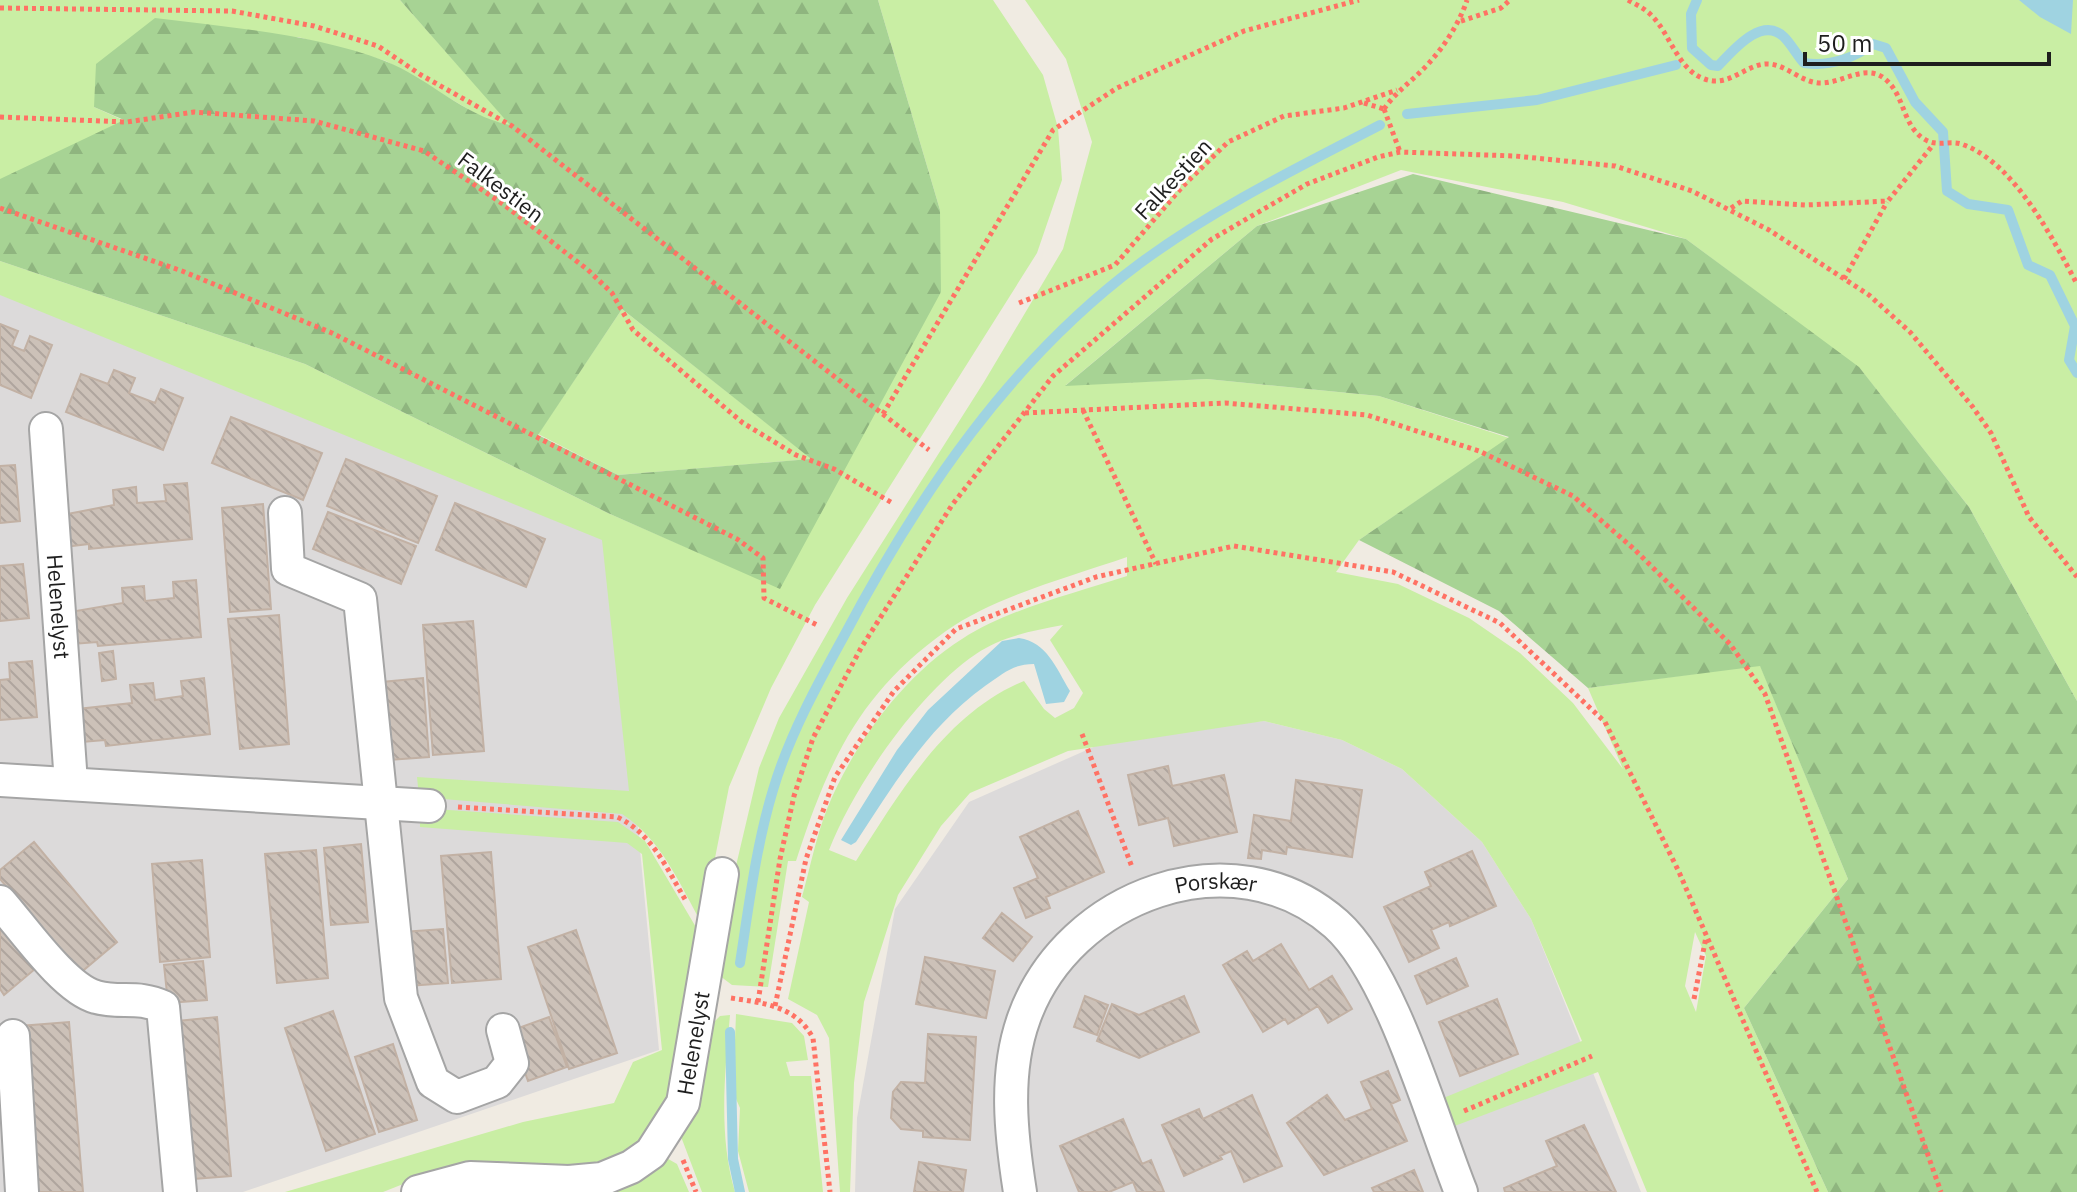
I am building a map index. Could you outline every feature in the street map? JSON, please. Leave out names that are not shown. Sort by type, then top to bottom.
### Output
[{"type":"street","name":"Helenelyst","points":[[46,429],[71,783]]},
{"type":"street","points":[[285,513],[288,569],[360,599],[401,998],[433,1082],[457,1097],[497,1082],[512,1063],[503,1030]]},
{"type":"street","points":[[0,780],[429,806]]},
{"type":"street","name":"Helenelyst","points":[[418,1192],[470,1178],[569,1182],[602,1179],[631,1167],[651,1153],[683,1103],[722,874]]},
{"type":"street","name":"Porskær","points":[[1020,1192],[1012,1142],[1013,1058],[1024,1017],[1043,978],[1071,942],[1105,914],[1143,894],[1222,878],[1256,883],[1312,905],[1357,946],[1395,1017],[1461,1192]]},
{"type":"street","points":[[0,902],[79,991],[99,998],[145,999],[163,1007],[180,1192]]},
{"type":"street","points":[[13,1036],[22,1192]]},
{"type":"path","points":[[883,414],[1053,130],[1117,88],[1244,31],[1359,0]]},
{"type":"path","points":[[1384,109],[1397,90],[1430,62],[1459,21],[1467,0]]},
{"type":"path","points":[[1459,21],[1501,8],[1510,0]]},
{"type":"path","points":[[1628,0],[1656,20],[1684,63],[1701,78],[1735,79],[1763,64],[1775,64],[1821,83],[1875,73],[1892,87],[1917,134],[1933,145],[1962,143],[1985,157],[2020,190],[2050,234],[2077,284]]},
{"type":"path","points":[[0,8],[232,11],[314,26],[378,46],[431,81],[512,126],[929,450]]},
{"type":"path","points":[[1363,103],[1397,90]]},
{"type":"path","points":[[1363,103],[1384,109]]},
{"type":"path","name":"Falkestien","points":[[1019,303],[1115,265],[1183,186],[1228,142],[1284,116],[1363,103]]},
{"type":"path","points":[[1384,109],[1400,152]]},
{"type":"path","name":"Falkestien","points":[[0,117],[127,122],[194,112],[299,120],[424,151],[503,204],[588,270],[612,293],[633,330],[743,423],[796,455],[834,469],[894,504]]},
{"type":"path","points":[[1844,279],[1888,201],[1933,145]]},
{"type":"path","points":[[758,1002],[783,847],[794,796],[813,738],[861,648],[952,505],[1053,376],[1212,239],[1307,184],[1400,152],[1515,156],[1615,166],[1648,175],[1731,208],[1869,295],[1910,332],[1991,433],[2029,517],[2077,577]]},
{"type":"path","points":[[1731,208],[1742,201],[1806,205],[1888,201]]},
{"type":"path","points":[[0,208],[182,271],[346,340],[737,539],[763,558],[764,598],[819,626]]},
{"type":"path","points":[[1024,413],[1225,403],[1367,415],[1479,451],[1573,496],[1634,549],[1730,644],[1765,694],[1941,1192]]},
{"type":"path","points":[[1083,410],[1156,564]]},
{"type":"path","points":[[775,1006],[806,859],[835,777],[894,691],[956,629],[1096,577],[1234,546],[1393,572],[1500,623],[1605,722],[1706,936],[1817,1192]]},
{"type":"path","points":[[1082,734],[1143,894]]},
{"type":"path","points":[[429,806],[617,817],[630,823],[656,850],[701,928],[710,931]]},
{"type":"path","points":[[1694,999],[1706,936]]},
{"type":"path","points":[[702,994],[775,1006],[800,1019],[813,1038],[830,1192]]},
{"type":"path","points":[[1434,1124],[1592,1056]]},
{"type":"shaded area","points":[[0,289],[610,533],[659,1050],[243,1192],[0,1192]]},
{"type":"shaded area","points":[[1264,721],[1342,740],[1402,769],[1482,842],[1531,919],[1641,1192],[855,1192],[857,1118],[895,909],[969,802],[1123,734]]},
{"type":"green space","points":[[0,0],[400,0],[512,126],[485,119],[386,61],[298,37],[94,107],[127,122],[0,180]]},
{"type":"green space","points":[[400,0],[878,0],[940,210],[941,292],[780,589],[610,514],[305,364],[0,261],[0,179],[124,120],[94,107],[96,64],[155,18],[272,33],[357,52],[401,68],[477,114],[510,125]],"holes":[[[622,309],[810,458],[618,475],[538,435]]]},
{"type":"green space","points":[[878,0],[993,0],[1043,75],[1058,128],[1062,180],[1037,253],[815,605],[771,688],[729,787],[702,924],[659,849],[622,814],[419,797],[417,777],[629,791],[602,540],[0,295],[0,261],[305,364],[610,514],[780,588],[940,210]]},
{"type":"green space","points":[[1025,0],[2077,0],[2077,701],[1969,507],[1861,370],[1686,239],[1563,202],[1401,170],[1257,226],[1066,385],[1207,379],[1379,396],[1509,438],[1359,540],[1336,572],[1398,584],[1469,618],[1520,653],[1573,703],[1623,769],[1588,688],[1760,665],[1848,879],[1744,1008],[1828,1192],[1647,1192],[1598,1072],[1452,1127],[1441,1099],[1582,1041],[1531,919],[1482,842],[1402,769],[1342,740],[1264,721],[1068,751],[970,793],[941,826],[898,895],[864,1002],[854,1083],[850,1192],[840,1192],[829,1038],[817,1015],[788,999],[809,902],[802,897],[827,809],[851,761],[882,714],[940,654],[1000,619],[1127,576],[1127,557],[987,607],[946,631],[890,679],[850,732],[821,792],[796,861],[788,861],[768,987],[732,985],[716,973],[735,870],[759,768],[779,718],[847,598],[984,382],[1063,249],[1092,142],[1066,59]],"holes":[[[1063,625],[1050,640],[1083,693],[1074,708],[1055,718],[1044,709],[1024,681],[996,695],[971,713],[927,758],[856,861],[829,850],[871,770],[932,692],[986,648],[1018,635]],[[1695,932],[1706,956],[1696,1012],[1685,986]]]},
{"type":"green space","points":[[1413,174],[1686,239],[1859,367],[1969,507],[2077,701],[2077,1192],[1828,1192],[1744,1008],[1848,879],[1760,666],[1588,688],[1499,611],[1359,540],[1509,437],[1379,396],[1207,379],[1065,386],[1257,226]]},
{"type":"green space","points":[[622,309],[812,459],[618,475],[538,434]]},
{"type":"green space","points":[[420,808],[618,822],[645,841],[700,934],[668,1106],[634,1149],[601,1164],[421,1177],[383,1192],[285,1192],[523,1122],[614,1103],[633,1062],[662,1050],[642,854],[627,843],[420,827]]},
{"type":"green space","points":[[736,1014],[792,1023],[804,1036],[808,1060],[786,1062],[790,1076],[811,1076],[823,1192],[749,1192],[738,1151],[740,1108],[733,1092]]},
{"type":"green space","points":[[730,1015],[725,1126],[735,1192],[702,1192],[680,1134],[703,1075],[714,1022],[720,1016]]},
{"type":"green space","points":[[663,1156],[677,1164],[689,1192],[604,1192]]},
{"type":"water","points":[[2019,0],[2073,0],[2071,34],[2040,17]]},
{"type":"water","points":[[1029,640],[1050,657],[1070,691],[1064,702],[1046,704],[1034,664],[1003,674],[965,702],[929,738],[856,842],[851,845],[841,840],[897,750],[928,710],[1002,641]]},
{"type":"building","points":[[0,324],[18,331],[12,346],[24,351],[30,336],[52,345],[31,398],[0,385]]},
{"type":"building","points":[[114,370],[135,378],[129,393],[155,403],[161,389],[183,398],[163,450],[66,412],[81,374],[108,384]]},
{"type":"building","points":[[231,417],[322,453],[303,500],[212,463]]},
{"type":"building","points":[[346,459],[437,496],[418,543],[327,506]]},
{"type":"building","points":[[15,465],[20,521],[0,523],[0,466]]},
{"type":"building","points":[[187,483],[192,539],[89,549],[89,544],[65,547],[62,515],[114,505],[113,490],[136,487],[137,503],[166,501],[164,485]]},
{"type":"building","points":[[455,503],[545,539],[526,587],[436,550]]},
{"type":"building","points":[[263,504],[271,609],[230,612],[222,508]]},
{"type":"building","points":[[328,512],[416,546],[401,584],[313,549]]},
{"type":"building","points":[[23,564],[29,618],[0,621],[0,566]]},
{"type":"building","points":[[196,580],[201,637],[98,646],[97,642],[73,644],[70,612],[123,603],[122,588],[144,586],[145,601],[174,598],[173,582]]},
{"type":"building","points":[[279,615],[289,744],[240,749],[228,619]]},
{"type":"building","points":[[473,621],[484,751],[433,755],[423,625]]},
{"type":"building","points":[[113,651],[116,679],[102,681],[99,653]]},
{"type":"building","points":[[32,661],[37,717],[0,720],[0,680],[10,679],[9,663]]},
{"type":"building","points":[[204,678],[210,734],[106,746],[105,740],[82,742],[78,709],[132,703],[130,685],[153,683],[155,700],[183,696],[181,681]]},
{"type":"building","points":[[423,678],[429,757],[389,760],[382,682]]},
{"type":"building","points":[[1168,766],[1172,786],[1224,775],[1237,832],[1174,846],[1168,818],[1139,825],[1128,775]]},
{"type":"building","points":[[1296,780],[1362,790],[1352,857],[1287,847],[1286,854],[1262,850],[1261,859],[1248,858],[1254,815],[1291,821]]},
{"type":"building","points":[[1078,811],[1104,872],[1046,897],[1050,908],[1026,918],[1014,888],[1038,878],[1020,837]]},
{"type":"building","points":[[34,842],[117,942],[79,974],[0,879],[0,870]]},
{"type":"building","points":[[361,844],[368,922],[331,925],[324,848]]},
{"type":"building","points":[[316,850],[328,978],[277,983],[265,854]]},
{"type":"building","points":[[1472,851],[1496,906],[1450,926],[1449,922],[1431,930],[1439,948],[1409,962],[1384,907],[1431,886],[1425,872]]},
{"type":"building","points":[[491,852],[501,979],[452,983],[441,856]]},
{"type":"building","points":[[202,860],[210,957],[160,962],[152,864]]},
{"type":"building","points":[[1002,913],[1032,937],[1013,961],[983,938]]},
{"type":"building","points":[[0,928],[35,969],[4,995],[0,989]]},
{"type":"building","points":[[443,929],[448,983],[408,986],[403,932]]},
{"type":"building","points":[[576,930],[617,1053],[569,1069],[528,947]]},
{"type":"building","points":[[1281,944],[1309,990],[1332,976],[1352,1009],[1328,1023],[1318,1006],[1288,1024],[1285,1019],[1263,1032],[1223,965],[1247,951],[1253,961]]},
{"type":"building","points":[[925,957],[995,971],[986,1018],[916,1004]]},
{"type":"building","points":[[1456,958],[1468,986],[1427,1004],[1415,976]]},
{"type":"building","points":[[203,961],[207,1000],[168,1003],[164,965]]},
{"type":"building","points":[[1085,996],[1108,1005],[1097,1035],[1074,1027]]},
{"type":"building","points":[[1184,996],[1199,1032],[1139,1058],[1097,1041],[1112,1004],[1139,1015]]},
{"type":"building","points":[[1497,999],[1518,1054],[1460,1076],[1439,1022]]},
{"type":"building","points":[[333,1011],[375,1134],[326,1151],[285,1028]]},
{"type":"building","points":[[217,1017],[231,1176],[181,1180],[168,1022]]},
{"type":"building","points":[[549,1017],[567,1067],[528,1081],[510,1031]]},
{"type":"building","points":[[69,1022],[83,1192],[33,1192],[20,1026]]},
{"type":"building","points":[[928,1034],[976,1037],[970,1140],[923,1137],[923,1131],[901,1129],[891,1118],[893,1092],[901,1082],[925,1083]]},
{"type":"building","points":[[393,1044],[417,1120],[379,1132],[355,1057]]},
{"type":"building","points":[[1388,1071],[1400,1100],[1391,1104],[1407,1141],[1324,1175],[1287,1123],[1327,1095],[1345,1120],[1372,1109],[1361,1082]]},
{"type":"building","points":[[1252,1095],[1282,1166],[1244,1182],[1231,1151],[1220,1156],[1222,1159],[1184,1176],[1162,1125],[1199,1109],[1203,1119]]},
{"type":"building","points":[[1123,1119],[1142,1164],[1151,1160],[1164,1192],[1137,1192],[1133,1182],[1109,1192],[1079,1192],[1060,1146]]},
{"type":"building","points":[[1584,1125],[1616,1192],[1505,1192],[1504,1188],[1557,1166],[1546,1141]]},
{"type":"building","points":[[919,1162],[966,1170],[963,1192],[914,1192]]},
{"type":"building","points":[[1414,1170],[1423,1192],[1374,1192],[1372,1188]]},
{"type":"waterway","points":[[1697,0],[1691,14],[1692,48],[1711,65],[1718,66],[1748,38],[1766,30],[1784,37],[1804,63],[1840,61],[1873,44],[1886,48],[1915,102],[1943,132],[1947,191],[1968,204],[2008,210],[2028,265],[2050,275],[2075,326],[2069,360],[2077,373]]},
{"type":"waterway","points":[[1407,114],[1537,100],[1676,65]]},
{"type":"waterway","points":[[740,963],[762,832],[773,790],[795,730],[903,532],[971,434],[1008,387],[1049,343],[1092,302],[1139,264],[1227,207],[1380,125]]},
{"type":"waterway","points":[[730,1032],[733,1159],[740,1192]]}]
